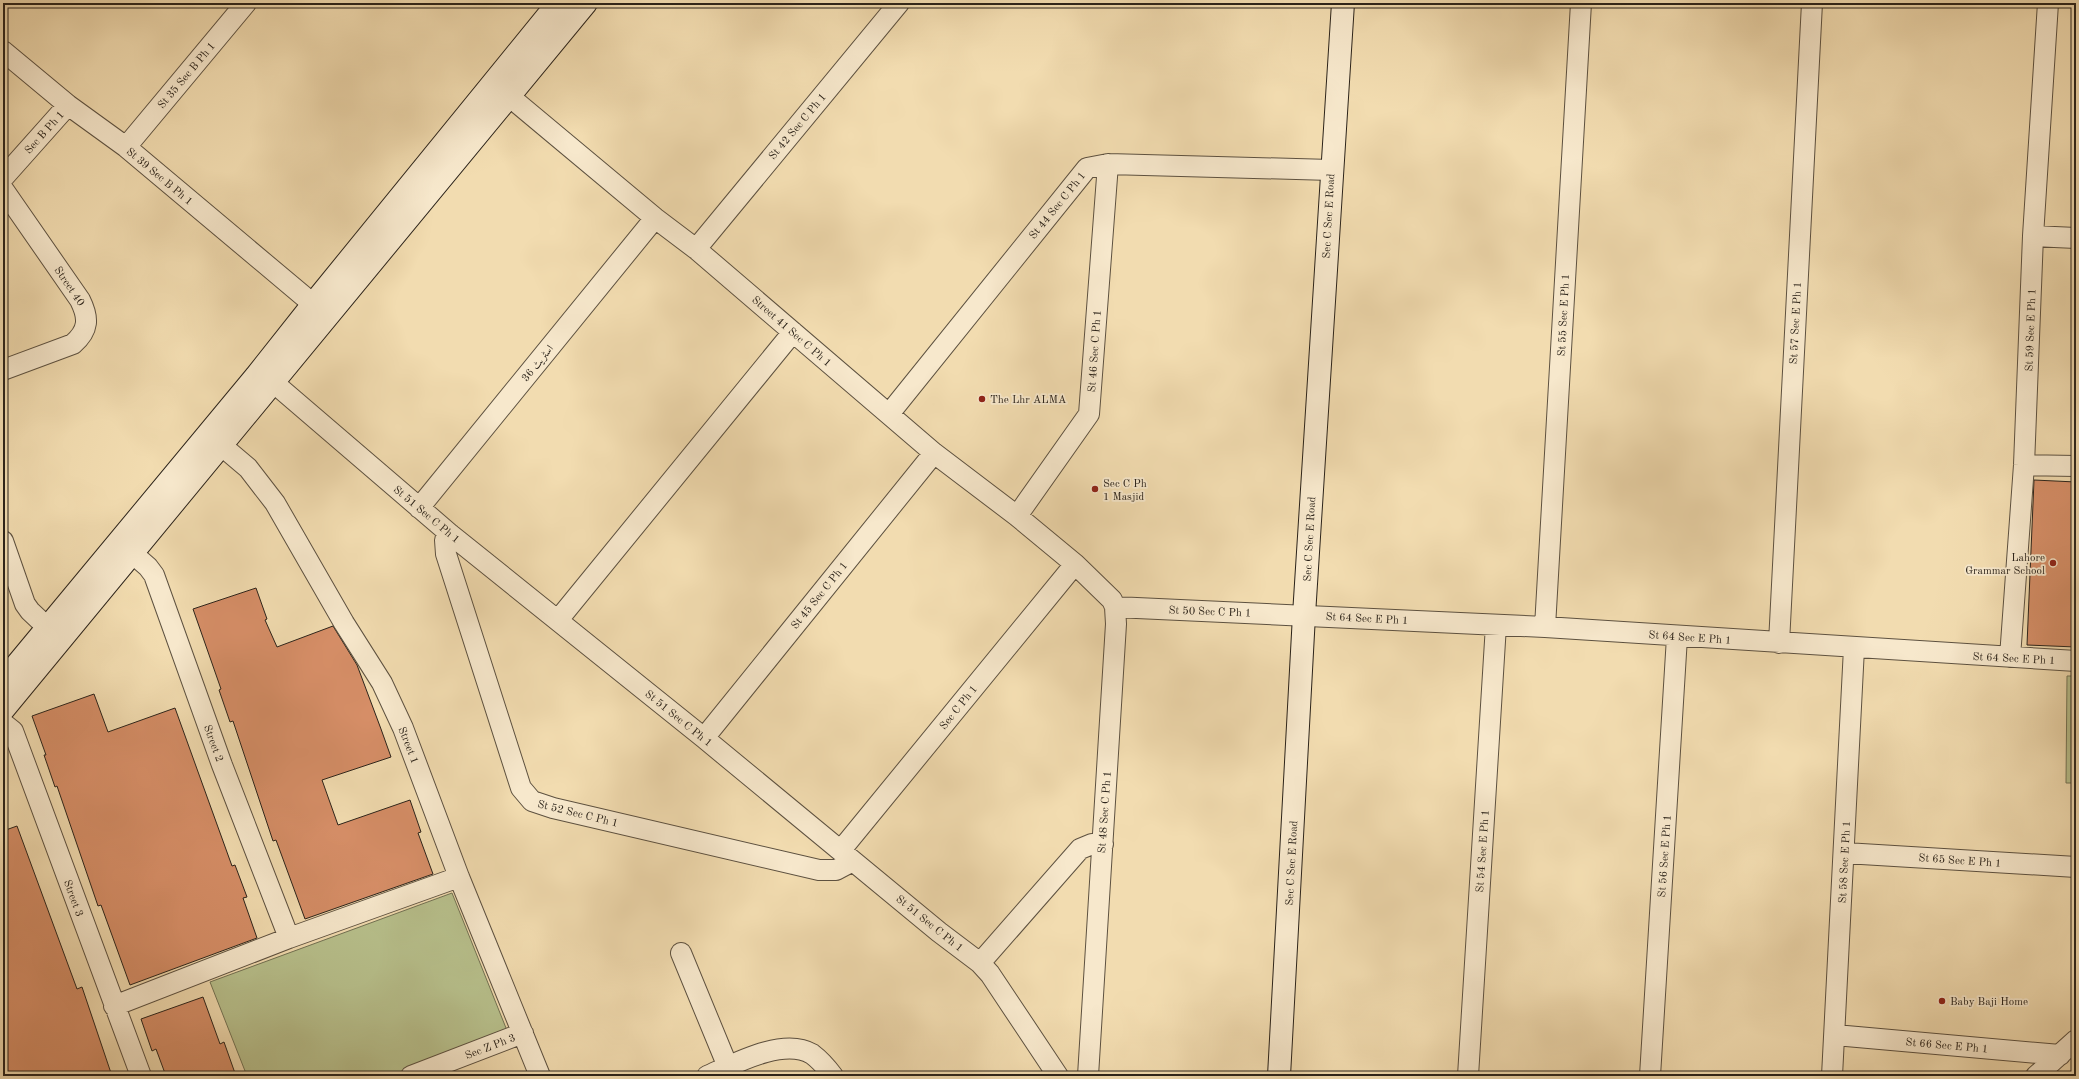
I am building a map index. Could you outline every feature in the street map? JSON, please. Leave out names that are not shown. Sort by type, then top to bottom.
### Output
[{"type":"main road","points":[[3,681],[252,382],[313,304],[558,3]]},
{"type":"main road","points":[[3,710],[586,3]]},
{"type":"main road","name":"Sec C Sec E Road","points":[[1279,1076],[1304,615],[1331,170],[1343,3]]},
{"type":"street","name":"St 35 Sec B Ph 1","points":[[126,147],[246,3]]},
{"type":"street","name":"St 42 Sec C Ph 1","points":[[696,249],[899,3]]},
{"type":"street","name":"St 55 Sec E Ph 1","points":[[1545,627],[1581,3]]},
{"type":"street","name":"St 57 Sec E Ph 1","points":[[1779,643],[1812,3]]},
{"type":"street","name":"St 59 Sec E Ph 1","points":[[2010,657],[2024,465],[2034,236],[2048,3]]},
{"type":"street","name":"St 39 Sec B Ph 1","points":[[3,51],[68,105],[126,147],[313,304]]},
{"type":"street","name":"Street 41 Sec C Ph 1","points":[[510,97],[655,218],[696,249],[934,453],[1017,516],[1075,564]]},
{"type":"street","name":"Sec B Ph 1","points":[[3,178],[68,105]]},
{"type":"street","name":"St 44 Sec C Ph 1","points":[[889,414],[1087,168],[1108,164],[1331,170]]},
{"type":"street","name":"St 46 Sec C Ph 1","points":[[1017,516],[1089,414],[1108,164]]},
{"type":"street","name":"Street 40","points":[[3,189],[80,300],[86,311],[87,324],[80,338],[73,344],[3,370]]},
{"type":"street","name":"اسٹریٹ 36","points":[[418,508],[655,218]]},
{"type":"street","points":[[2034,236],[2076,238]]},
{"type":"street","points":[[558,620],[793,332]]},
{"type":"street","name":"St 51 Sec C Ph 1","points":[[274,383],[418,508],[704,738],[939,932],[980,963],[990,974],[1058,1076]]},
{"type":"street","name":"Street 1","points":[[222,446],[248,468],[275,503],[344,623],[382,682],[403,728],[459,877],[540,1076]]},
{"type":"street","name":"St 45 Sec C Ph 1","points":[[704,738],[934,453]]},
{"type":"street","points":[[2024,465],[2076,466]]},
{"type":"street","name":"St 52 Sec C Ph 1","points":[[450,534],[445,540],[446,554],[520,788],[532,801],[553,808],[819,870],[836,870],[847,856]]},
{"type":"street","points":[[3,541],[25,604],[30,612],[48,628]]},
{"type":"street","name":"Street 2","points":[[132,553],[148,567],[154,575],[222,765],[289,938]]},
{"type":"street","points":[[1075,564],[1106,594],[1115,607]]},
{"type":"street","name":"Sec C Ph 1","points":[[847,856],[1075,564]]},
{"type":"street","name":"St 50 Sec C Ph 1","points":[[1115,607],[1304,615]]},
{"type":"street","name":"St 48 Sec C Ph 1","points":[[1088,1076],[1116,632],[1115,607]]},
{"type":"street","name":"St 64 Sec E Ph 1","points":[[1304,615],[1545,627],[1677,637],[2076,661]]},
{"type":"street","name":"St 54 Sec E Ph 1","points":[[1468,1076],[1496,625]]},
{"type":"street","name":"St 56 Sec E Ph 1","points":[[1650,1076],[1677,637]]},
{"type":"street","name":"St 58 Sec E Ph 1","points":[[1832,1076],[1845,853],[1854,648]]},
{"type":"street","name":"Street 3","points":[[3,724],[13,731],[141,1076]]},
{"type":"street","points":[[980,963],[1080,849],[1092,844],[1102,844]]},
{"type":"street","name":"St 65 Sec E Ph 1","points":[[1845,853],[2076,867]]},
{"type":"street","points":[[114,1006],[289,938],[459,877]]},
{"type":"street","points":[[681,953],[728,1067]]},
{"type":"street","name":"Sec Z Ph 3","points":[[411,1076],[523,1034]]},
{"type":"street","name":"St 66 Sec E Ph 1","points":[[1835,1035],[2060,1055]]},
{"type":"street","points":[[2036,1076],[2076,1040]]},
{"type":"street","points":[[707,1076],[778,1048],[797,1048],[811,1054],[824,1064],[833,1076]]},
{"type":"green space","points":[[2067,676],[2076,676],[2076,783],[2066,783]]},
{"type":"green space","points":[[452,893],[508,1033],[396,1076],[247,1076],[210,982]]},
{"type":"building","name":"Lahore Grammar School","points":[[2034,480],[2076,482],[2076,647],[2027,645]]},
{"type":"building","points":[[256,588],[267,619],[265,620],[277,647],[333,626],[357,665],[391,757],[322,780],[338,825],[410,800],[421,832],[418,833],[433,874],[305,919],[276,840],[273,841],[233,721],[230,722],[219,690],[221,689],[193,609]]},
{"type":"building","points":[[94,694],[108,732],[175,708],[232,866],[235,865],[247,897],[243,898],[257,938],[130,985],[101,905],[98,906],[57,786],[55,787],[44,755],[46,755],[32,716]]},
{"type":"building","points":[[17,826],[77,989],[82,987],[112,1076],[3,1076],[3,831]]},
{"type":"building","points":[[203,997],[220,1044],[224,1042],[236,1076],[166,1076],[156,1049],[152,1051],[141,1019]]},
{"type":"place","name":"The Lhr ALMA","points":[[982,399]]},
{"type":"place","name":"Sec C Ph 1 Masjid","points":[[1095,489]]},
{"type":"place","name":"Lahore Grammar School","points":[[2053,563]]},
{"type":"place","name":"Baby Baji Home","points":[[1942,1001]]}]
